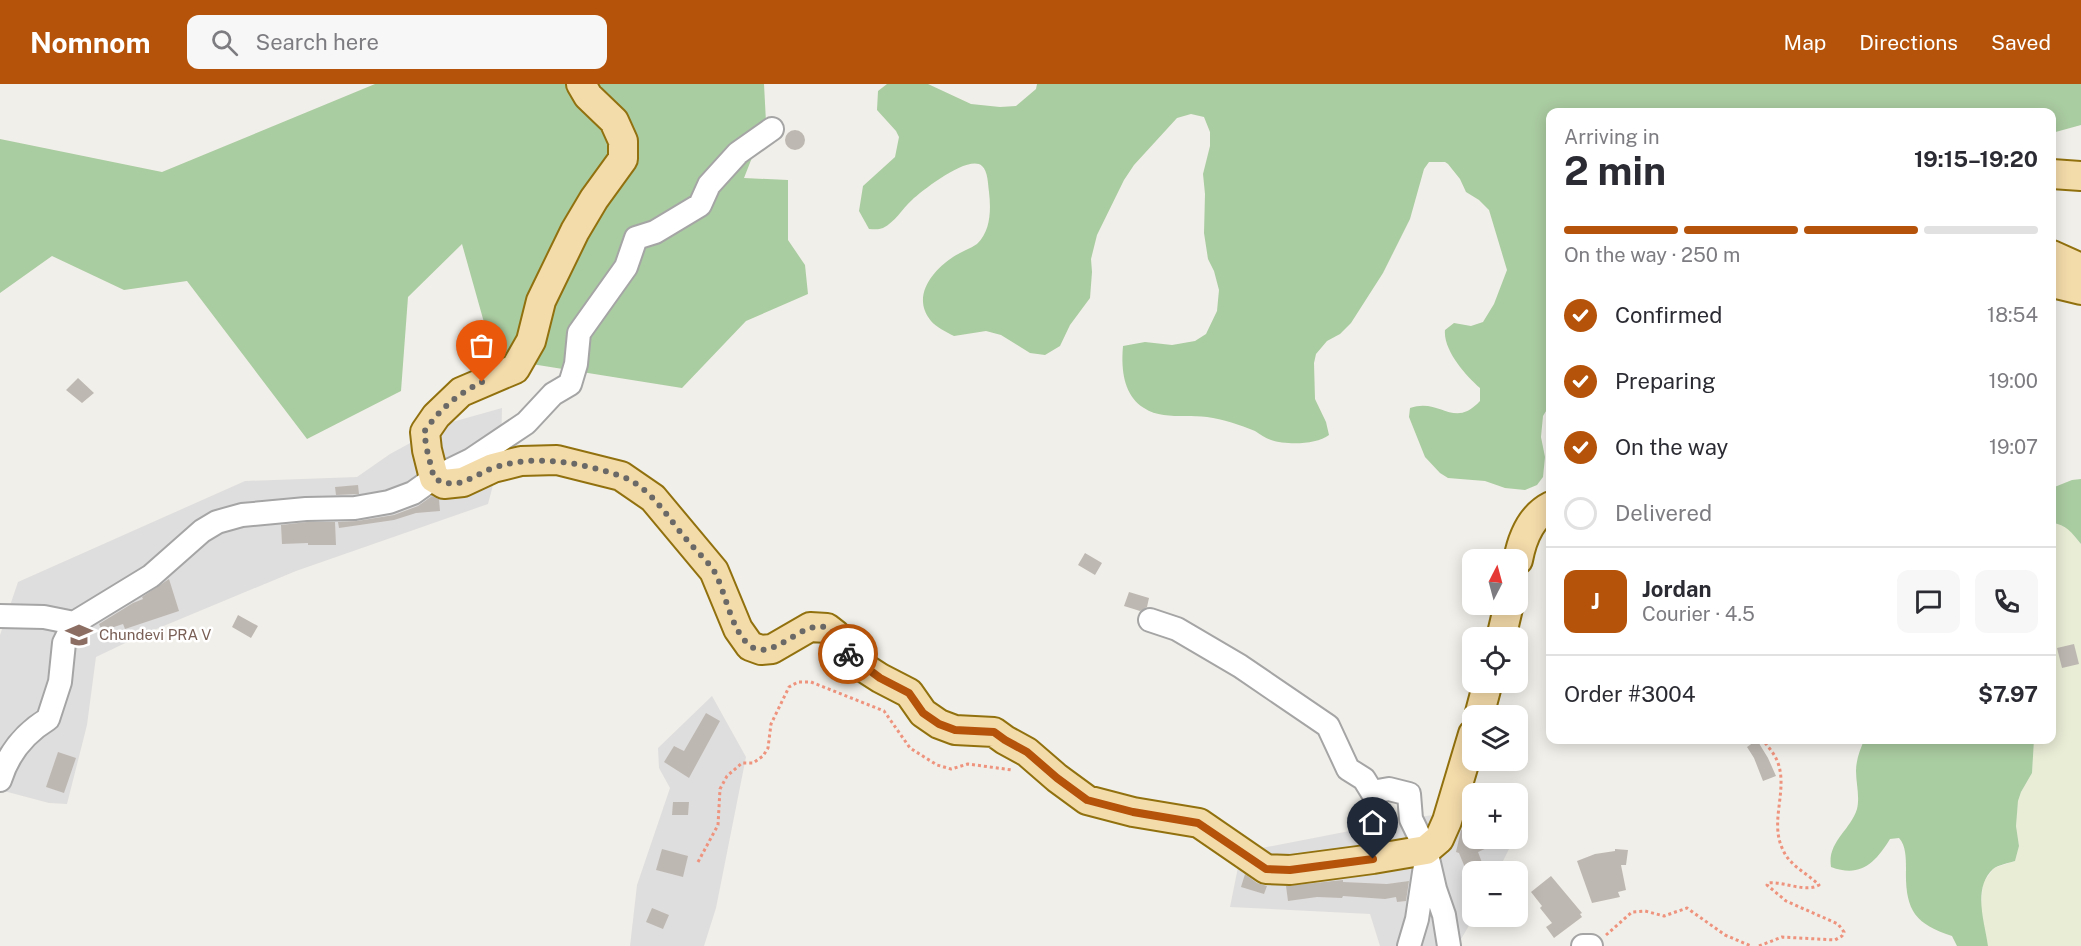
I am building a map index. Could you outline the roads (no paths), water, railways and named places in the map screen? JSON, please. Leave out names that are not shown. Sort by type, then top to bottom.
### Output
[{"type":"main road","points":[[581,84],[588,96],[614,121],[623,141],[623,159],[594,199],[575,231],[541,301],[531,341],[515,369],[461,392],[436,416],[424,432],[434,478],[444,484],[463,482],[493,468],[521,461],[557,460],[621,476],[653,498],[714,571],[738,629],[750,646],[762,650],[772,648],[810,627],[827,628],[836,635],[842,648],[852,660],[909,693],[923,713],[939,724],[955,730],[994,732],[1027,752],[1087,800],[1133,812],[1198,823],[1266,869],[1290,870],[1426,850],[1439,839],[1448,821],[1462,771]]},
{"type":"main road","points":[[2056,174],[2081,176]]},
{"type":"main road","points":[[2056,257],[2081,268]]},
{"type":"main road","points":[[2056,284],[2081,290]]},
{"type":"main road","points":[[1520,549],[1530,526],[1546,509]]},
{"type":"street","points":[[0,780],[15,749],[36,726],[48,719],[60,682],[64,643],[74,623],[151,576],[202,531],[217,522],[242,515],[306,509],[355,508],[389,502],[413,493],[434,478],[471,460],[526,423],[553,394],[570,384],[576,364],[579,333],[626,267],[636,237],[655,232],[700,205],[710,185],[738,153],[772,129]]},
{"type":"street","points":[[0,616],[44,617],[74,623]]},
{"type":"street","points":[[1150,620],[1177,629],[1240,666],[1328,726],[1348,769],[1364,780],[1372,792],[1389,789],[1409,794],[1411,819],[1426,850],[1444,915],[1449,946]]},
{"type":"street","points":[[1409,946],[1419,908],[1426,850]]},
{"type":"place","name":"Chundevi PRA V","points":[[79,635]]}]
